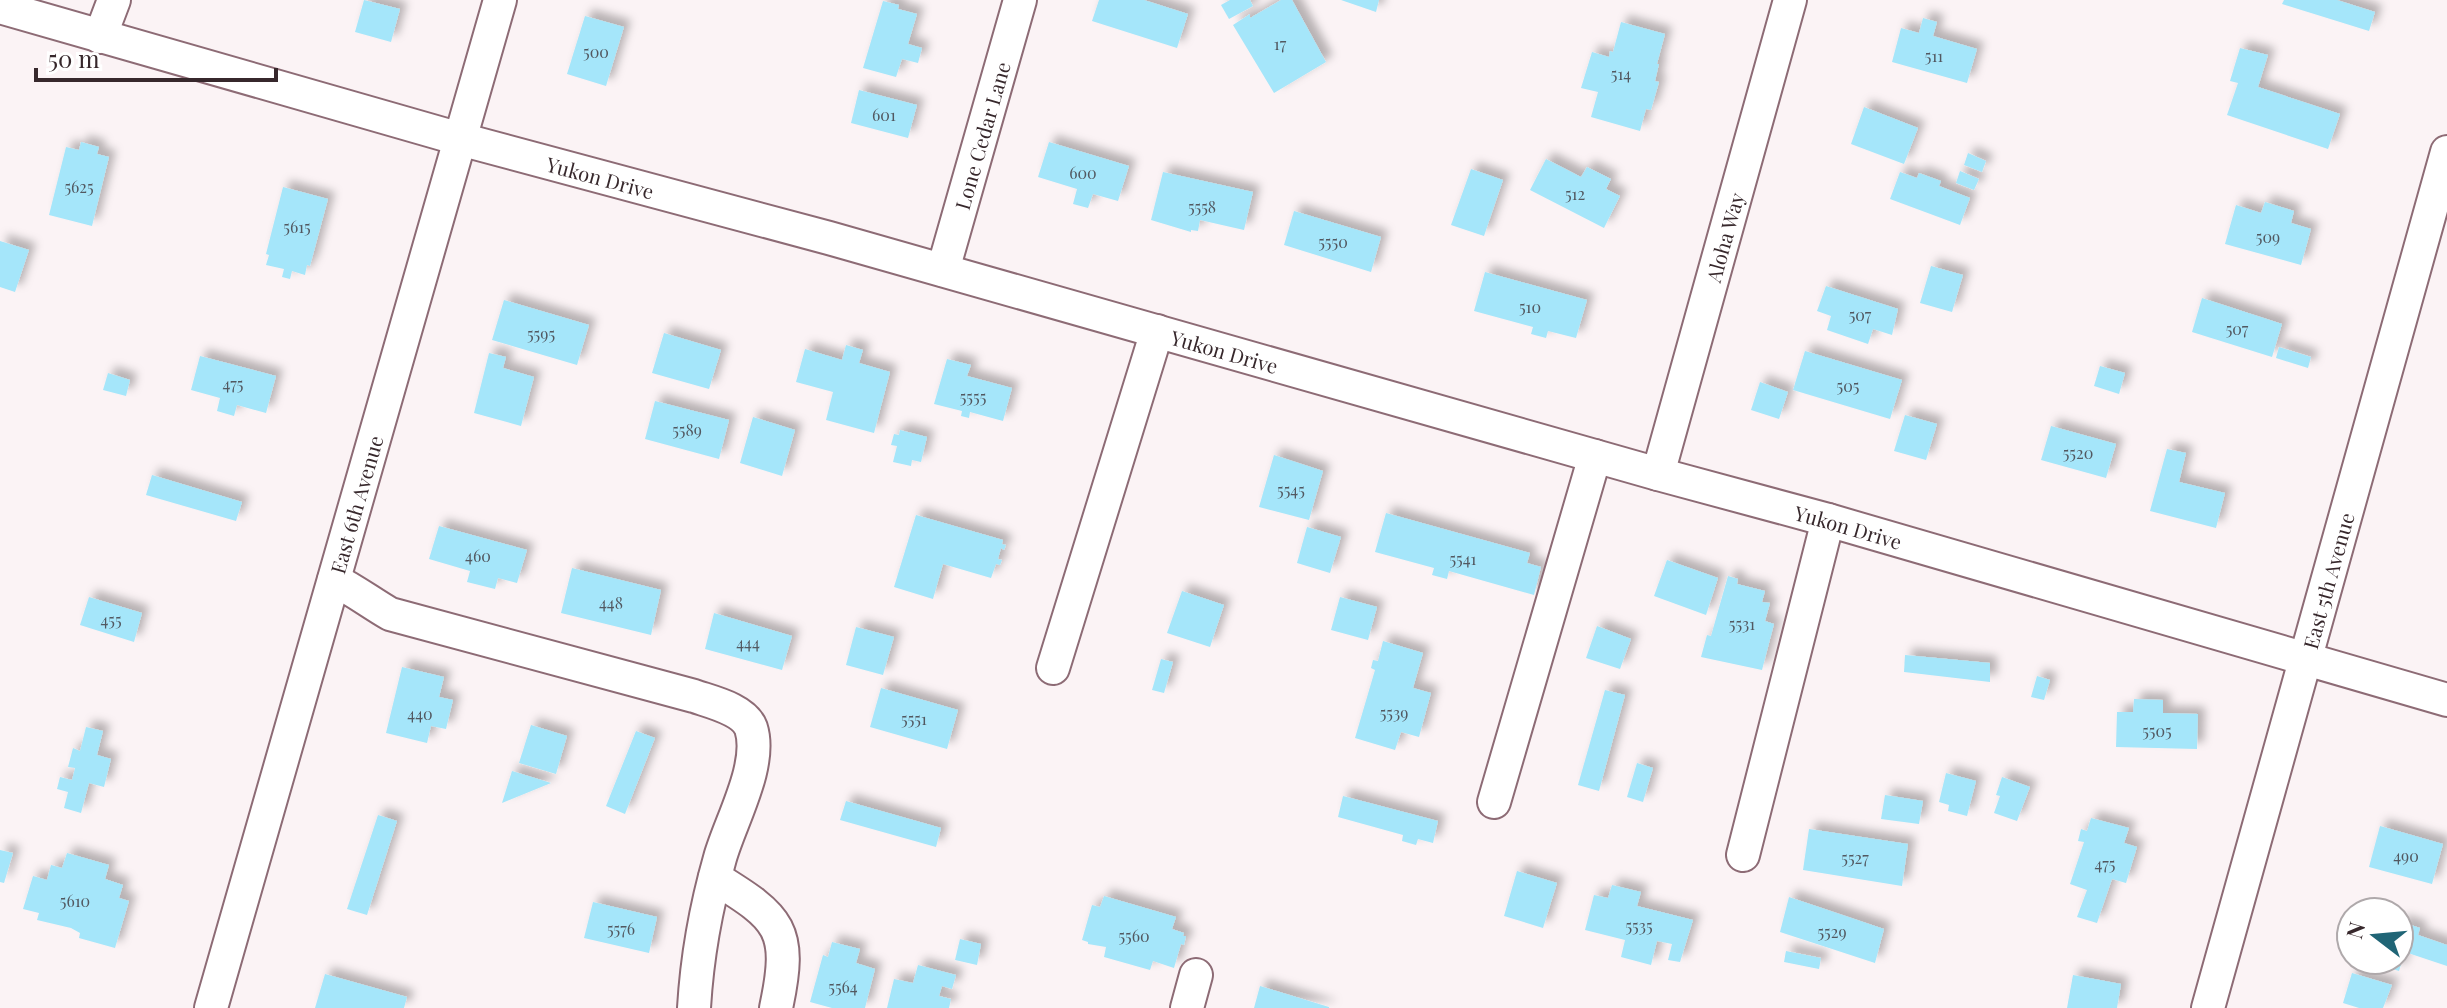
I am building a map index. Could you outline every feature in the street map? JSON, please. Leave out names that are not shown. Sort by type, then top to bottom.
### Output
[{"type":"street","points":[[100,37],[114,0]]},
{"type":"street","name":"East 6th Avenue","points":[[211,1008],[500,0]]},
{"type":"street","name":"Lone Cedar Lane","points":[[943,270],[1020,0]]},
{"type":"street","name":"Aloha Way","points":[[1658,474],[1790,0]]},
{"type":"street","name":"Yukon Drive","points":[[0,7],[460,139],[943,270],[1828,520],[2447,700]]},
{"type":"street","name":"East 5th Avenue","points":[[2208,1008],[2447,152]]},
{"type":"street","points":[[1053,668],[1157,331]]},
{"type":"street","points":[[1494,802],[1595,456]]},
{"type":"street","points":[[1743,855],[1828,520]]},
{"type":"street","points":[[334,580],[356,590],[390,614],[694,696],[740,715],[750,726],[753,744],[751,765],[720,856],[699,950],[694,1008]]},
{"type":"street","points":[[715,878],[765,911],[778,928],[783,953],[776,1008]]},
{"type":"street","points":[[1187,1008],[1196,975]]},
{"type":"building","points":[[364,0],[400,9],[391,42],[355,32]]},
{"type":"building","points":[[1099,0],[1144,0],[1188,14],[1177,48],[1092,21]]},
{"type":"building","points":[[1230,0],[1250,0],[1253,6],[1229,19],[1221,5]]},
{"type":"building","points":[[1281,0],[1292,0],[1326,62],[1274,93],[1233,25]]},
{"type":"building","points":[[1341,0],[1379,0],[1376,12]]},
{"type":"building","points":[[2284,0],[2337,0],[2375,12],[2369,31],[2282,4]]},
{"type":"building","points":[[883,1],[917,14],[908,44],[922,48],[918,63],[902,59],[896,77],[863,68]]},
{"type":"building","points":[[585,16],[624,27],[606,86],[567,74]]},
{"type":"building","points":[[1923,18],[1937,22],[1933,36],[1977,49],[1967,83],[1892,62],[1901,28],[1919,33]]},
{"type":"building","points":[[1621,22],[1665,34],[1657,64],[1655,81],[1659,82],[1651,110],[1646,109],[1640,131],[1591,117],[1598,92],[1581,88],[1592,52],[1609,57]]},
{"type":"building","points":[[2240,48],[2268,55],[2258,87],[2340,114],[2328,149],[2227,115],[2238,83],[2230,81]]},
{"type":"building","points":[[859,90],[917,105],[908,138],[851,123]]},
{"type":"building","points":[[1864,107],[1918,128],[1904,164],[1851,144]]},
{"type":"building","points":[[81,142],[99,147],[97,154],[109,157],[92,226],[49,215],[66,147],[79,150]]},
{"type":"building","points":[[1049,142],[1129,166],[1118,201],[1093,194],[1088,208],[1073,204],[1077,189],[1038,177]]},
{"type":"building","points":[[1968,153],[1986,161],[1982,172],[1964,165]]},
{"type":"building","points":[[1546,159],[1581,177],[1587,167],[1611,179],[1606,189],[1620,196],[1604,228],[1530,190]]},
{"type":"building","points":[[1471,169],[1503,180],[1484,236],[1451,225]]},
{"type":"building","points":[[1960,171],[1979,179],[1974,190],[1956,183]]},
{"type":"building","points":[[1163,172],[1253,192],[1244,230],[1200,220],[1198,231],[1191,232],[1151,220]]},
{"type":"building","points":[[1900,172],[1917,178],[1919,173],[1941,181],[1939,186],[1970,198],[1960,225],[1890,199]]},
{"type":"building","points":[[283,187],[328,199],[310,266],[307,265],[305,275],[292,271],[290,279],[282,277],[284,269],[266,265]]},
{"type":"building","points":[[2265,202],[2294,211],[2291,223],[2311,229],[2301,265],[2225,244],[2236,205],[2261,213]]},
{"type":"building","points":[[1294,211],[1381,237],[1371,272],[1284,245]]},
{"type":"building","points":[[0,241],[29,250],[15,292],[0,287]]},
{"type":"building","points":[[1931,266],[1963,275],[1952,312],[1920,303]]},
{"type":"building","points":[[1485,272],[1587,300],[1576,338],[1548,331],[1546,338],[1531,334],[1533,327],[1474,311]]},
{"type":"building","points":[[1826,286],[1898,309],[1892,335],[1873,329],[1868,344],[1827,330],[1831,316],[1817,311]]},
{"type":"building","points":[[2202,298],[2282,324],[2272,357],[2192,332]]},
{"type":"building","points":[[504,300],[589,325],[577,365],[492,340]]},
{"type":"building","points":[[664,333],[721,350],[709,389],[652,373]]},
{"type":"building","points":[[846,345],[863,350],[859,363],[890,372],[874,433],[826,420],[833,392],[796,382],[805,349],[842,360]]},
{"type":"building","points":[[2279,347],[2311,357],[2308,368],[2276,358]]},
{"type":"building","points":[[1805,351],[1902,380],[1890,419],[1793,390]]},
{"type":"building","points":[[489,353],[506,357],[503,368],[534,377],[521,426],[474,413]]},
{"type":"building","points":[[200,356],[276,376],[266,413],[237,405],[234,416],[217,411],[220,398],[191,390]]},
{"type":"building","points":[[947,359],[971,365],[967,376],[1012,388],[1003,421],[970,412],[969,418],[961,416],[962,411],[934,404]]},
{"type":"building","points":[[2100,366],[2125,373],[2119,394],[2094,386]]},
{"type":"building","points":[[108,373],[130,380],[126,396],[103,390]]},
{"type":"building","points":[[1760,382],[1788,392],[1779,419],[1751,410]]},
{"type":"building","points":[[655,401],[729,420],[719,459],[645,439]]},
{"type":"building","points":[[1905,415],[1937,424],[1926,460],[1894,451]]},
{"type":"building","points":[[753,417],[795,430],[782,476],[740,463]]},
{"type":"building","points":[[2051,426],[2116,444],[2106,478],[2041,460]]},
{"type":"building","points":[[900,430],[927,437],[921,462],[912,460],[911,466],[893,462],[897,446],[891,445],[894,434],[899,435]]},
{"type":"building","points":[[2167,449],[2186,453],[2179,482],[2225,493],[2216,528],[2150,511]]},
{"type":"building","points":[[1274,455],[1323,471],[1309,520],[1259,507]]},
{"type":"building","points":[[152,475],[242,502],[236,521],[146,495]]},
{"type":"building","points":[[1386,513],[1530,553],[1527,563],[1541,567],[1534,595],[1449,571],[1447,579],[1432,575],[1434,568],[1375,552]]},
{"type":"building","points":[[916,515],[1003,540],[1002,544],[1006,545],[1004,550],[1001,548],[998,559],[1002,560],[1000,565],[996,564],[991,578],[943,564],[933,599],[894,587]]},
{"type":"building","points":[[439,526],[527,550],[517,583],[498,578],[495,589],[467,582],[470,571],[429,559]]},
{"type":"building","points":[[1307,527],[1341,537],[1330,573],[1297,563]]},
{"type":"building","points":[[1667,560],[1718,578],[1706,615],[1654,596]]},
{"type":"building","points":[[572,568],[661,590],[651,635],[561,613]]},
{"type":"building","points":[[1728,576],[1738,579],[1737,584],[1765,591],[1762,602],[1770,603],[1765,621],[1774,624],[1762,670],[1701,657],[1707,635],[1711,636]]},
{"type":"building","points":[[1182,591],[1224,605],[1210,647],[1167,633]]},
{"type":"building","points":[[89,597],[142,613],[134,642],[80,625]]},
{"type":"building","points":[[1340,597],[1377,607],[1368,640],[1331,630]]},
{"type":"building","points":[[714,613],[792,636],[782,670],[705,649]]},
{"type":"building","points":[[1597,626],[1631,639],[1620,669],[1586,658]]},
{"type":"building","points":[[856,627],[894,637],[883,675],[846,665]]},
{"type":"building","points":[[1383,641],[1423,653],[1413,688],[1431,693],[1419,737],[1401,732],[1395,750],[1355,738],[1375,670],[1371,668],[1373,660],[1378,661]]},
{"type":"building","points":[[1905,655],[1990,663],[1990,682],[1904,672]]},
{"type":"building","points":[[1161,659],[1173,662],[1164,693],[1152,690]]},
{"type":"building","points":[[402,667],[444,677],[439,697],[453,700],[446,729],[431,726],[427,743],[386,733]]},
{"type":"building","points":[[2037,676],[2050,680],[2044,700],[2031,697]]},
{"type":"building","points":[[881,688],[958,710],[947,749],[870,727]]},
{"type":"building","points":[[1605,690],[1625,695],[1599,791],[1578,785]]},
{"type":"building","points":[[2134,699],[2163,700],[2163,713],[2198,714],[2197,749],[2116,747],[2117,712],[2133,712]]},
{"type":"building","points":[[531,725],[567,736],[556,774],[519,763]]},
{"type":"building","points":[[86,727],[103,731],[97,755],[111,759],[104,787],[89,783],[81,813],[64,808],[68,792],[57,789],[60,777],[72,780],[75,768],[68,767],[73,748],[80,751]]},
{"type":"building","points":[[636,731],[655,738],[625,814],[606,806]]},
{"type":"building","points":[[1637,763],[1653,768],[1643,802],[1627,797]]},
{"type":"building","points":[[512,771],[551,783],[502,803]]},
{"type":"building","points":[[1946,773],[1976,781],[1967,816],[1948,811],[1949,805],[1939,802]]},
{"type":"building","points":[[2002,777],[2030,787],[2017,821],[1994,813]]},
{"type":"building","points":[[1885,795],[1923,801],[1919,824],[1881,819]]},
{"type":"building","points":[[1343,796],[1438,821],[1433,843],[1418,839],[1416,845],[1402,841],[1403,835],[1338,817]]},
{"type":"building","points":[[846,801],[941,828],[936,847],[840,820]]},
{"type":"building","points":[[378,815],[397,821],[367,915],[347,909]]},
{"type":"building","points":[[2091,818],[2129,828],[2124,843],[2137,847],[2126,883],[2112,879],[2097,923],[2077,917],[2087,890],[2070,884],[2084,842],[2078,841],[2081,829],[2087,831]]},
{"type":"building","points":[[2380,826],[2443,844],[2432,884],[2369,867]]},
{"type":"building","points":[[1809,829],[1908,844],[1902,886],[1803,870]]},
{"type":"building","points":[[0,850],[13,853],[4,883],[0,882]]},
{"type":"building","points":[[67,853],[109,865],[105,879],[123,885],[119,898],[129,901],[115,948],[79,938],[80,933],[71,928],[37,920],[39,913],[23,909],[33,876],[47,880],[51,865],[62,868]]},
{"type":"building","points":[[1517,871],[1557,883],[1543,928],[1504,916]]},
{"type":"building","points":[[1612,885],[1641,892],[1637,906],[1693,920],[1680,962],[1668,960],[1672,944],[1657,941],[1651,965],[1621,957],[1625,940],[1585,930],[1594,895],[1608,898]]},
{"type":"building","points":[[1104,896],[1176,917],[1172,929],[1186,936],[1174,968],[1153,961],[1150,970],[1104,957],[1106,947],[1082,940],[1092,905],[1100,907]]},
{"type":"building","points":[[1789,897],[1884,929],[1875,963],[1780,932]]},
{"type":"building","points":[[593,902],[657,917],[649,953],[584,938]]},
{"type":"building","points":[[2415,926],[2420,928],[2418,935],[2447,945],[2447,966],[2415,955]]},
{"type":"building","points":[[960,939],[981,944],[977,965],[955,960]]},
{"type":"building","points":[[832,942],[860,949],[856,963],[875,969],[865,1008],[832,1008],[810,1002],[823,955],[828,957]]},
{"type":"building","points":[[1786,951],[1821,958],[1819,969],[1784,962]]},
{"type":"building","points":[[918,965],[956,975],[952,989],[942,986],[939,996],[951,999],[949,1008],[887,1008],[894,979],[913,983]]},
{"type":"building","points":[[325,974],[407,997],[404,1008],[315,1008]]},
{"type":"building","points":[[2073,975],[2121,984],[2117,1008],[2067,1008]]},
{"type":"building","points":[[2351,976],[2392,985],[2383,1008],[2359,1008],[2343,1003]]},
{"type":"building","points":[[1260,986],[1329,1007],[1329,1008],[1254,1008]]}]
